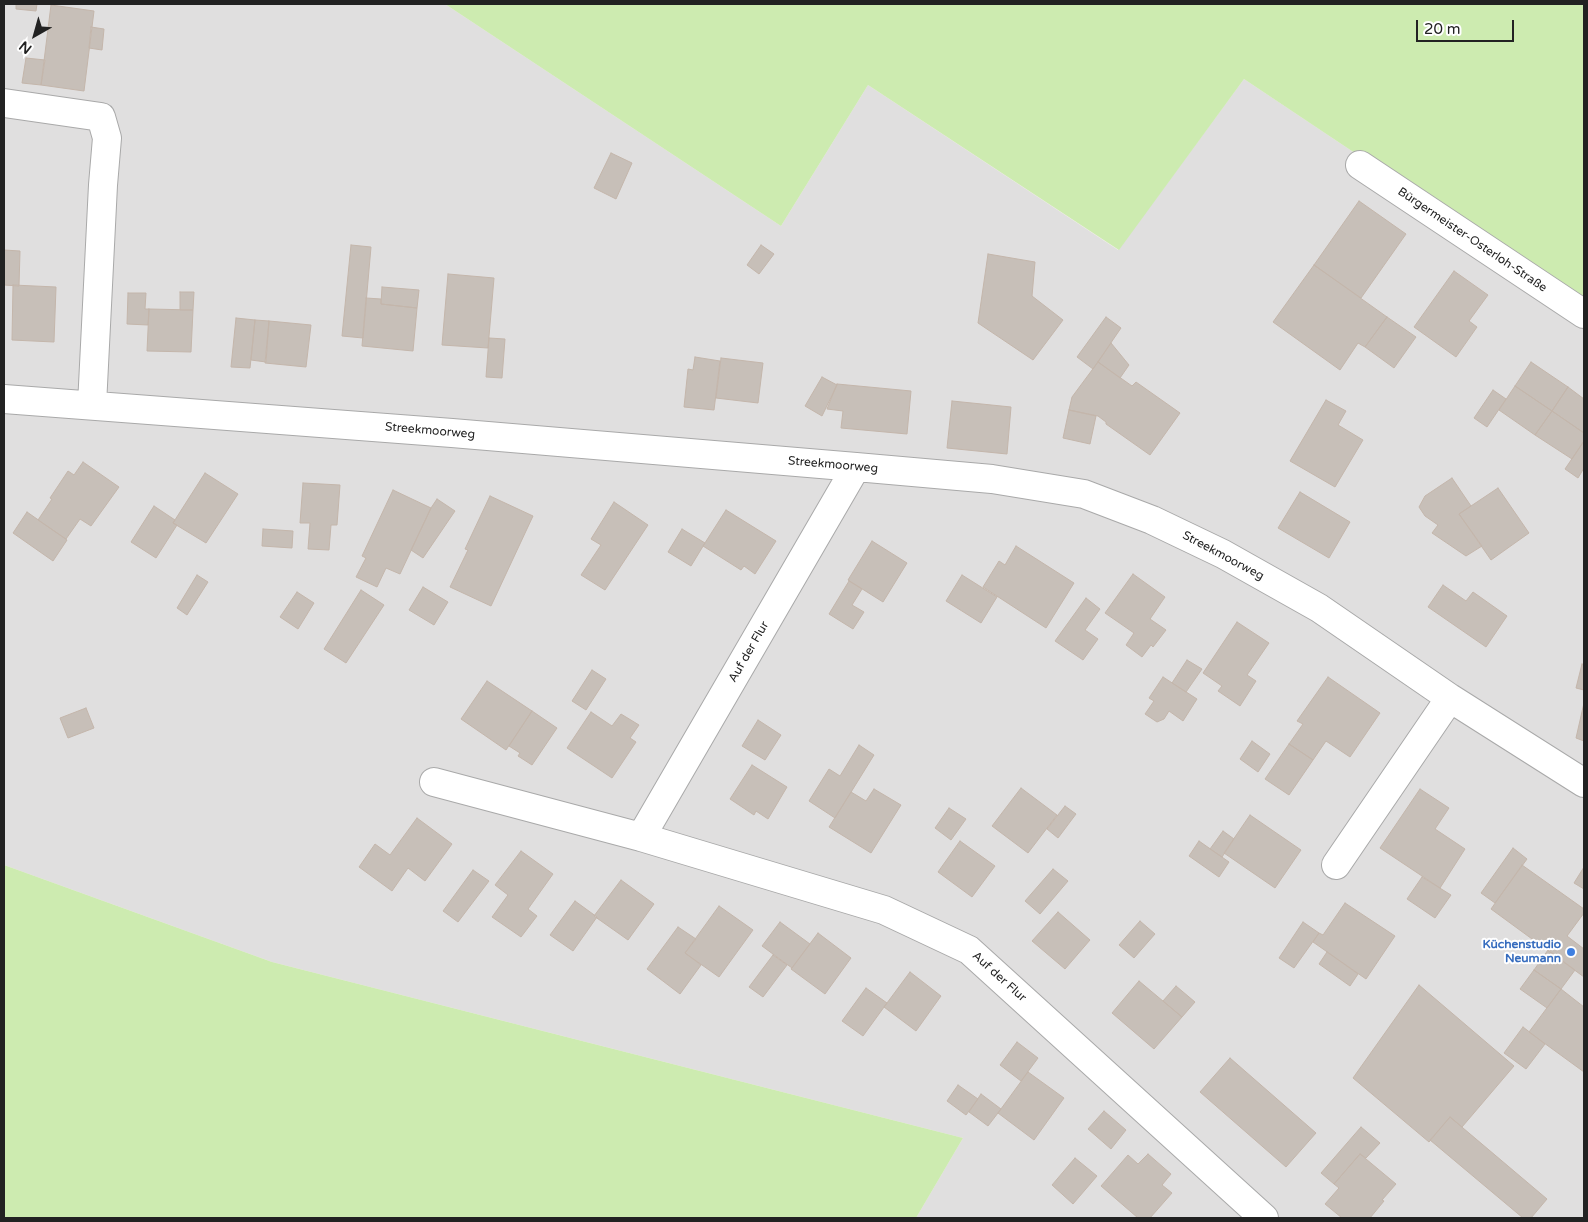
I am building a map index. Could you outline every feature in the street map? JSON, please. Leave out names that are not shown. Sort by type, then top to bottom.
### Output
[{"type":"street","points":[[4,103],[101,117],[107,138],[92,405]]},
{"type":"street","name":"Bürgermeister-Osterloh-Straße","points":[[1360,165],[1584,314]]},
{"type":"street","name":"Streekmoorweg","points":[[4,399],[452,433],[856,467],[992,479],[1084,494],[1143,516],[1223,554],[1319,608],[1450,698],[1584,783]]},
{"type":"street","name":"Auf der Flur","points":[[641,836],[856,467]]},
{"type":"street","points":[[1336,865],[1450,698]]},
{"type":"street","name":"Auf der Flur","points":[[434,782],[641,836],[884,910],[969,950],[1264,1218]]},
{"type":"shaded area","points":[[4,4],[445,4],[781,226],[868,85],[1118,250],[1244,79],[1584,306],[1584,1218],[916,1218],[963,1138],[272,962],[4,865]]},
{"type":"green space","points":[[445,4],[1584,4],[1584,306],[1244,79],[1119,250],[868,85],[781,226]]},
{"type":"green space","points":[[4,865],[272,962],[963,1138],[916,1218],[4,1218]]},
{"type":"building","points":[[16,4],[37,4],[36,11],[16,9]]},
{"type":"building","points":[[51,5],[94,11],[84,91],[41,85]]},
{"type":"building","points":[[91,27],[104,29],[102,50],[89,48]]},
{"type":"building","points":[[26,58],[45,60],[41,85],[22,83]]},
{"type":"building","points":[[611,153],[632,163],[616,199],[594,188]]},
{"type":"building","points":[[1359,201],[1406,234],[1361,298],[1314,265]]},
{"type":"building","points":[[351,245],[371,247],[363,338],[342,336]]},
{"type":"building","points":[[761,245],[774,254],[759,274],[747,265]]},
{"type":"building","points":[[4,250],[20,251],[19,286],[4,285]]},
{"type":"building","points":[[988,254],[1035,262],[1032,296],[1063,320],[1033,360],[978,323]]},
{"type":"building","points":[[1314,265],[1387,317],[1365,347],[1358,343],[1340,370],[1273,322]]},
{"type":"building","points":[[1454,271],[1488,295],[1469,321],[1477,327],[1456,357],[1414,327]]},
{"type":"building","points":[[448,274],[494,278],[488,348],[442,345]]},
{"type":"building","points":[[13,285],[56,287],[54,342],[12,340]]},
{"type":"building","points":[[382,287],[419,290],[417,308],[381,304]]},
{"type":"building","points":[[180,292],[194,292],[193,310],[180,310]]},
{"type":"building","points":[[128,293],[146,293],[145,309],[149,309],[148,325],[127,324]]},
{"type":"building","points":[[366,298],[381,299],[381,304],[417,308],[413,351],[362,346]]},
{"type":"building","points":[[149,309],[193,310],[191,352],[147,351]]},
{"type":"building","points":[[1106,317],[1121,328],[1093,369],[1077,357]]},
{"type":"building","points":[[1387,317],[1416,337],[1394,368],[1365,347]]},
{"type":"building","points":[[236,318],[255,320],[250,368],[231,367]]},
{"type":"building","points":[[255,320],[269,321],[266,362],[251,360]]},
{"type":"building","points":[[269,321],[311,325],[306,367],[265,363]]},
{"type":"building","points":[[489,338],[505,339],[502,378],[486,377]]},
{"type":"building","points":[[1111,343],[1129,365],[1120,378],[1098,362]]},
{"type":"building","points":[[695,357],[720,361],[714,410],[684,407],[688,369],[693,370]]},
{"type":"building","points":[[721,358],[763,363],[758,403],[716,398]]},
{"type":"building","points":[[1098,362],[1132,386],[1136,382],[1180,413],[1150,455],[1106,424],[1098,416],[1069,410],[1072,397]]},
{"type":"building","points":[[1531,362],[1568,387],[1552,411],[1515,386]]},
{"type":"building","points":[[822,377],[837,385],[822,416],[805,406]]},
{"type":"building","points":[[837,384],[911,391],[907,434],[841,428],[843,411],[827,409]]},
{"type":"building","points":[[1515,386],[1552,411],[1535,435],[1499,410]]},
{"type":"building","points":[[1568,387],[1584,399],[1584,433],[1552,411]]},
{"type":"building","points":[[1493,390],[1506,399],[1487,427],[1474,418]]},
{"type":"building","points":[[1326,400],[1346,411],[1338,425],[1363,440],[1335,487],[1290,461]]},
{"type":"building","points":[[952,401],[1011,407],[1007,454],[947,448]]},
{"type":"building","points":[[1069,410],[1096,416],[1090,444],[1063,438]]},
{"type":"building","points":[[1552,411],[1584,433],[1584,441],[1572,459],[1535,435]]},
{"type":"building","points":[[1584,441],[1584,468],[1578,478],[1565,469]]},
{"type":"building","points":[[83,462],[119,487],[91,526],[80,519],[66,539],[38,520],[68,471],[74,475]]},
{"type":"building","points":[[205,473],[238,494],[206,543],[173,523]]},
{"type":"building","points":[[1452,478],[1471,506],[1459,514],[1482,546],[1466,556],[1432,533],[1438,525],[1425,516],[1419,507],[1425,496]]},
{"type":"building","points":[[303,483],[340,485],[337,525],[331,525],[329,550],[308,549],[310,523],[300,523]]},
{"type":"building","points":[[1498,488],[1529,533],[1491,560],[1459,514]]},
{"type":"building","points":[[393,490],[431,508],[400,574],[386,568],[377,587],[356,577],[366,558],[362,556]]},
{"type":"building","points":[[1300,492],[1350,522],[1329,558],[1278,528]]},
{"type":"building","points":[[490,496],[533,516],[491,606],[450,587],[468,550],[465,549]]},
{"type":"building","points":[[437,499],[455,511],[423,558],[411,550]]},
{"type":"building","points":[[614,502],[648,525],[605,590],[581,575],[601,545],[591,539]]},
{"type":"building","points":[[154,506],[175,520],[173,523],[177,525],[156,558],[131,542]]},
{"type":"building","points":[[726,510],[776,541],[755,574],[744,566],[741,570],[703,546]]},
{"type":"building","points":[[27,512],[67,540],[53,561],[13,533]]},
{"type":"building","points":[[263,529],[293,531],[292,548],[262,546]]},
{"type":"building","points":[[682,529],[705,543],[691,566],[668,552]]},
{"type":"building","points":[[872,541],[907,563],[883,602],[848,580]]},
{"type":"building","points":[[1016,546],[1074,583],[1046,628],[983,587],[999,561],[1005,565]]},
{"type":"building","points":[[1133,574],[1165,597],[1150,619],[1166,630],[1153,647],[1151,645],[1142,657],[1126,645],[1134,633],[1105,613]]},
{"type":"building","points":[[197,575],[208,582],[187,615],[177,608]]},
{"type":"building","points":[[962,575],[997,597],[981,623],[946,601]]},
{"type":"building","points":[[849,581],[862,589],[852,605],[864,612],[853,629],[829,614]]},
{"type":"building","points":[[1443,585],[1466,601],[1473,592],[1507,616],[1486,647],[1428,607]]},
{"type":"building","points":[[423,587],[448,602],[434,625],[409,610]]},
{"type":"building","points":[[361,590],[384,605],[346,663],[324,649]]},
{"type":"building","points":[[297,592],[314,603],[298,629],[280,617]]},
{"type":"building","points":[[1086,598],[1100,609],[1085,630],[1098,639],[1083,660],[1055,641]]},
{"type":"building","points":[[1237,622],[1269,643],[1247,675],[1256,681],[1240,706],[1218,691],[1222,686],[1203,673]]},
{"type":"building","points":[[1187,660],[1202,669],[1186,692],[1172,683]]},
{"type":"building","points":[[1582,664],[1584,665],[1584,690],[1576,688]]},
{"type":"building","points":[[592,670],[606,679],[586,710],[572,701]]},
{"type":"building","points":[[1163,677],[1197,699],[1183,721],[1169,711],[1164,719],[1157,722],[1145,714],[1154,701],[1149,698]]},
{"type":"building","points":[[1328,677],[1380,713],[1350,757],[1326,741],[1313,760],[1289,744],[1303,724],[1297,721]]},
{"type":"building","points":[[487,681],[532,711],[506,750],[461,719]]},
{"type":"building","points":[[1584,703],[1584,741],[1576,738]]},
{"type":"building","points":[[86,708],[94,728],[68,738],[60,718]]},
{"type":"building","points":[[532,711],[557,728],[532,765],[518,756],[520,753],[509,746]]},
{"type":"building","points":[[591,712],[612,726],[621,714],[639,725],[630,738],[636,742],[612,778],[567,748]]},
{"type":"building","points":[[758,720],[781,735],[765,760],[742,746]]},
{"type":"building","points":[[1252,741],[1270,754],[1258,772],[1240,759]]},
{"type":"building","points":[[1289,744],[1313,760],[1289,795],[1265,779]]},
{"type":"building","points":[[859,745],[874,755],[835,818],[809,801],[829,769],[840,776]]},
{"type":"building","points":[[752,765],[787,787],[768,819],[756,811],[754,815],[730,799]]},
{"type":"building","points":[[1021,788],[1057,815],[1028,853],[992,826]]},
{"type":"building","points":[[874,789],[901,805],[871,853],[829,827],[851,792],[866,801]]},
{"type":"building","points":[[1420,789],[1449,808],[1435,829],[1465,849],[1440,888],[1380,848]]},
{"type":"building","points":[[1065,806],[1076,814],[1058,838],[1047,829]]},
{"type":"building","points":[[949,808],[966,819],[951,840],[935,828]]},
{"type":"building","points":[[1250,815],[1301,850],[1275,888],[1224,853]]},
{"type":"building","points":[[417,818],[452,844],[425,881],[408,868],[392,891],[359,867],[375,844],[390,855]]},
{"type":"building","points":[[1223,831],[1234,839],[1222,857],[1210,849]]},
{"type":"building","points":[[960,841],[995,866],[972,897],[938,872]]},
{"type":"building","points":[[1199,841],[1229,862],[1219,877],[1189,856]]},
{"type":"building","points":[[1513,848],[1527,859],[1495,903],[1481,893]]},
{"type":"building","points":[[521,851],[553,874],[528,909],[537,916],[521,937],[492,917],[508,895],[495,885]]},
{"type":"building","points":[[1522,865],[1584,909],[1584,913],[1567,936],[1584,949],[1584,977],[1491,909]]},
{"type":"building","points":[[1584,867],[1584,889],[1574,883]]},
{"type":"building","points":[[1053,869],[1068,881],[1040,914],[1025,901]]},
{"type":"building","points":[[473,870],[489,881],[458,922],[443,911]]},
{"type":"building","points":[[1422,877],[1451,895],[1435,918],[1407,899]]},
{"type":"building","points":[[621,880],[654,904],[628,940],[594,916]]},
{"type":"building","points":[[575,901],[597,917],[573,951],[550,935]]},
{"type":"building","points":[[1345,903],[1395,936],[1366,979],[1313,942],[1319,933],[1323,935]]},
{"type":"building","points":[[719,906],[753,930],[719,977],[685,953]]},
{"type":"building","points":[[1058,912],[1090,940],[1065,969],[1032,941]]},
{"type":"building","points":[[1140,921],[1155,934],[1134,958],[1119,945]]},
{"type":"building","points":[[780,922],[810,944],[792,968],[762,946]]},
{"type":"building","points":[[1303,922],[1319,933],[1294,968],[1279,958]]},
{"type":"building","points":[[678,927],[696,939],[685,953],[701,965],[680,994],[647,969]]},
{"type":"building","points":[[818,933],[851,958],[825,994],[791,969]]},
{"type":"building","points":[[1548,950],[1575,970],[1561,989],[1534,970]]},
{"type":"building","points":[[1327,952],[1358,974],[1350,986],[1319,964]]},
{"type":"building","points":[[773,955],[787,965],[763,997],[749,987]]},
{"type":"building","points":[[1534,970],[1561,989],[1547,1008],[1520,989]]},
{"type":"building","points":[[910,972],[941,996],[916,1031],[884,1007]]},
{"type":"building","points":[[1139,981],[1182,1017],[1154,1049],[1112,1013]]},
{"type":"building","points":[[1419,985],[1514,1066],[1462,1127],[1450,1117],[1429,1142],[1353,1078]]},
{"type":"building","points":[[1176,986],[1195,1002],[1182,1017],[1163,1001]]},
{"type":"building","points":[[866,988],[887,1003],[863,1036],[842,1021]]},
{"type":"building","points":[[1561,989],[1584,1007],[1584,1072],[1529,1032]]},
{"type":"building","points":[[1523,1027],[1545,1044],[1526,1069],[1504,1053]]},
{"type":"building","points":[[1017,1042],[1038,1058],[1021,1081],[1000,1065]]},
{"type":"building","points":[[1230,1058],[1316,1133],[1286,1167],[1200,1092]]},
{"type":"building","points":[[1028,1072],[1064,1098],[1034,1140],[998,1113]]},
{"type":"building","points":[[958,1085],[978,1099],[966,1115],[947,1101]]},
{"type":"building","points":[[981,1094],[1001,1109],[988,1126],[969,1112]]},
{"type":"building","points":[[1104,1111],[1126,1130],[1111,1149],[1088,1129]]},
{"type":"building","points":[[1450,1117],[1547,1199],[1531,1218],[1523,1218],[1430,1140]]},
{"type":"building","points":[[1361,1127],[1380,1143],[1366,1158],[1360,1154],[1334,1184],[1321,1173]]},
{"type":"building","points":[[1148,1154],[1171,1174],[1162,1185],[1172,1193],[1150,1218],[1138,1218],[1101,1186],[1128,1155],[1138,1164]]},
{"type":"building","points":[[1360,1154],[1396,1184],[1370,1218],[1342,1218],[1325,1204],[1339,1188],[1334,1184]]},
{"type":"building","points":[[1075,1158],[1097,1176],[1073,1204],[1052,1185]]},
{"type":"place","name":"Küchenstudio Neumann","points":[[1571,952]]}]
